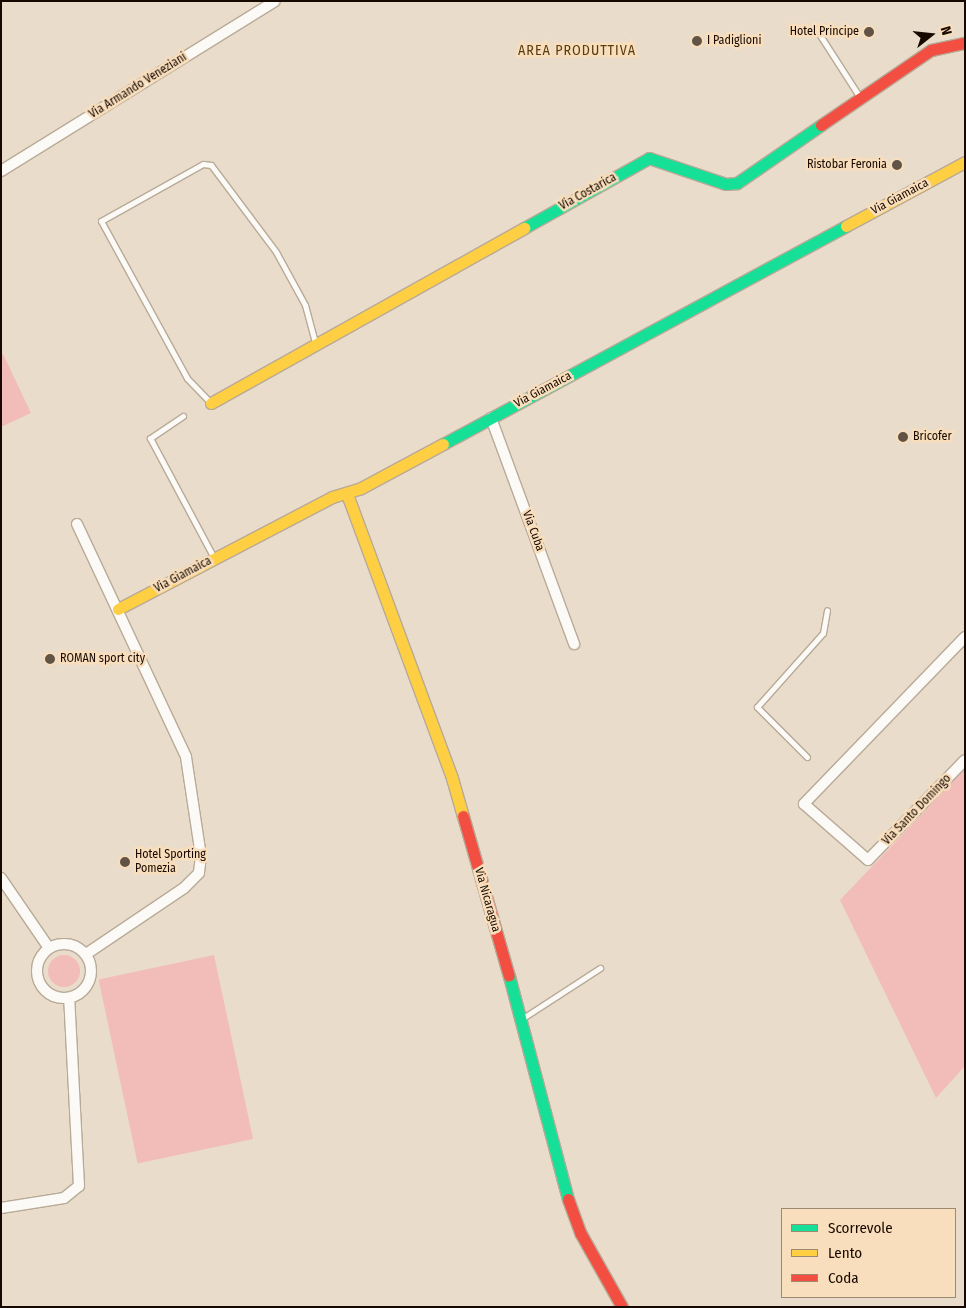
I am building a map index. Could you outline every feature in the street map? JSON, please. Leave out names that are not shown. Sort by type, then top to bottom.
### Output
[{"type":"street","name":"Via Armando Veneziani","points":[[1,171],[276,1]]},
{"type":"street","name":"Via Costarica","points":[[211,403],[649,158],[733,184],[931,50],[965,43]]},
{"type":"street","name":"Via Giamaica","points":[[118,609],[332,497],[347,494],[965,162]]},
{"type":"street","name":"Via Cuba","points":[[491,418],[574,644]]},
{"type":"street","name":"Via Nicaragua","points":[[347,494],[452,778],[570,1207],[581,1234],[622,1307]]},
{"type":"street","points":[[78,524],[186,757],[201,865],[195,879],[184,888],[86,954]]},
{"type":"street","name":"Via Santo Domingo","points":[[965,636],[804,804],[868,860],[965,760]]},
{"type":"street","points":[[1,878],[49,948]]},
{"type":"street","points":[[69,944],[86,954],[90,963],[90,981],[85,989],[69,998],[51,995],[39,981],[38,963],[49,948],[69,944]]},
{"type":"street","points":[[1,1208],[64,1198],[79,1186],[69,998]]},
{"type":"lane","points":[[816,29],[861,98]]},
{"type":"lane","points":[[211,403],[187,378],[101,221],[208,163],[276,252],[308,310],[315,345]]},
{"type":"lane","points":[[183,416],[150,438],[214,559]]},
{"type":"lane","points":[[807,757],[757,707],[823,633],[827,610]]},
{"type":"lane","points":[[520,1020],[600,968]]},
{"type":"shaded area","points":[[3,354],[31,413],[1,427],[1,355]]},
{"type":"shaded area","points":[[965,769],[965,1066],[936,1098],[840,900]]},
{"type":"shaded area","points":[[64,955],[76,959],[80,971],[76,983],[64,987],[52,983],[48,971],[52,959]]},
{"type":"shaded area","points":[[214,955],[253,1139],[138,1163],[99,980]]},
{"type":"traffic: fast","points":[[524,228],[649,158],[726,184],[737,183],[821,125]]},
{"type":"traffic: fast","points":[[443,444],[846,226]]},
{"type":"traffic: fast","points":[[509,976],[568,1199]]},
{"type":"traffic: slow","points":[[846,226],[965,162]]},
{"type":"traffic: slow","points":[[211,403],[524,228]]},
{"type":"traffic: slow","points":[[118,609],[332,497],[361,488],[443,444]]},
{"type":"traffic: slow","points":[[347,494],[452,778],[463,816]]},
{"type":"traffic: jam","points":[[821,125],[931,50],[965,43]]},
{"type":"traffic: jam","points":[[463,816],[509,976]]},
{"type":"traffic: jam","points":[[568,1199],[581,1234],[622,1307]]},
{"type":"place","name":"Hotel Principe","points":[[869,32]]},
{"type":"place","name":"I Padiglioni","points":[[697,41]]},
{"type":"place","name":"Ristobar Feronia","points":[[897,165]]},
{"type":"place","name":"Bricofer","points":[[903,437]]},
{"type":"place","name":"ROMAN sport city","points":[[50,659]]},
{"type":"place","name":"Hotel Sporting Pomezia","points":[[125,862]]},
{"type":"district","name":"AREA PRODUTTIVA","points":[[577,51]]}]
